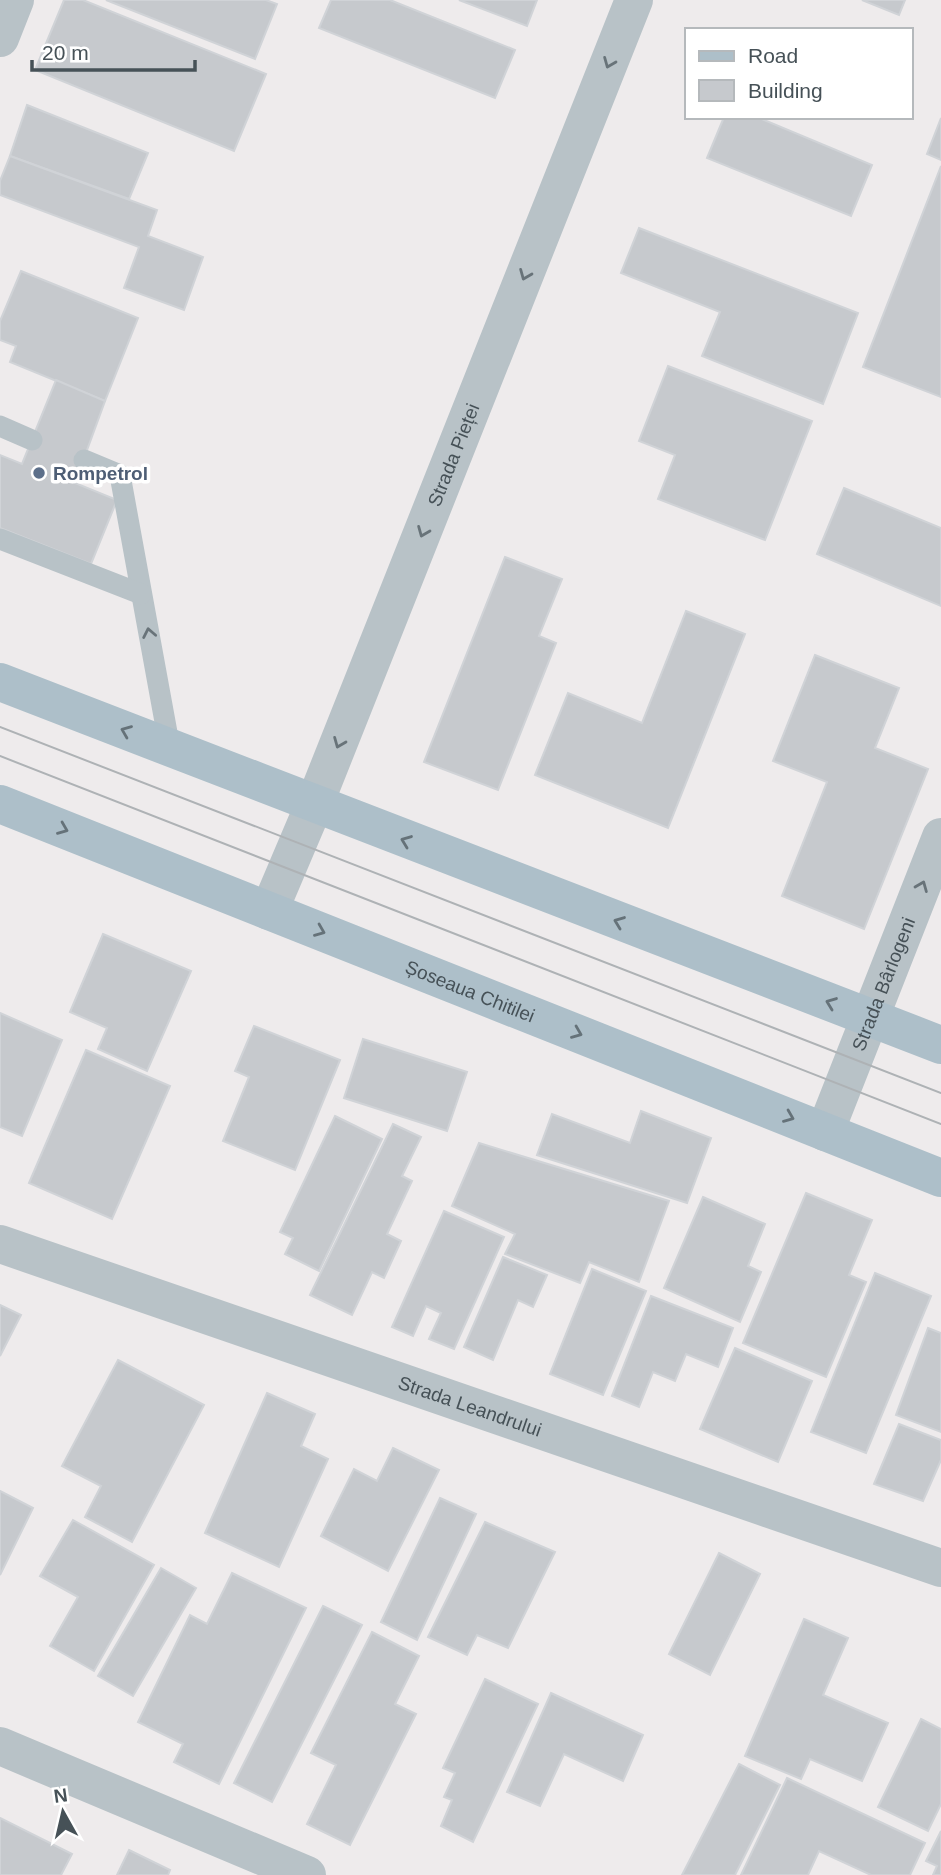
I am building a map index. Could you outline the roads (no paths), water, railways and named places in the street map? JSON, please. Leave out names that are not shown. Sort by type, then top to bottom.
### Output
[{"type":"main road","points":[[0,682],[941,1045]]},
{"type":"main road","name":"Șoseaua Chitilei","points":[[0,804],[941,1178]]},
{"type":"street","points":[[0,38],[15,0]]},
{"type":"street","name":"Strada Pieței","points":[[269,911],[314,805],[634,0]]},
{"type":"street","name":"Strada Bârlogeni","points":[[825,1132],[941,837]]},
{"type":"street","name":"Strada Leandrului","points":[[0,1244],[941,1568]]},
{"type":"street","points":[[0,1746],[307,1875]]},
{"type":"lane","points":[[0,426],[32,440]]},
{"type":"lane","points":[[84,460],[120,475],[170,748]]},
{"type":"lane","points":[[0,539],[141,594]]},
{"type":"tram line","points":[[0,727],[941,1093]]},
{"type":"tram line","points":[[0,756],[941,1124]]},
{"type":"place","name":"Rompetrol","points":[[39,473]]}]
